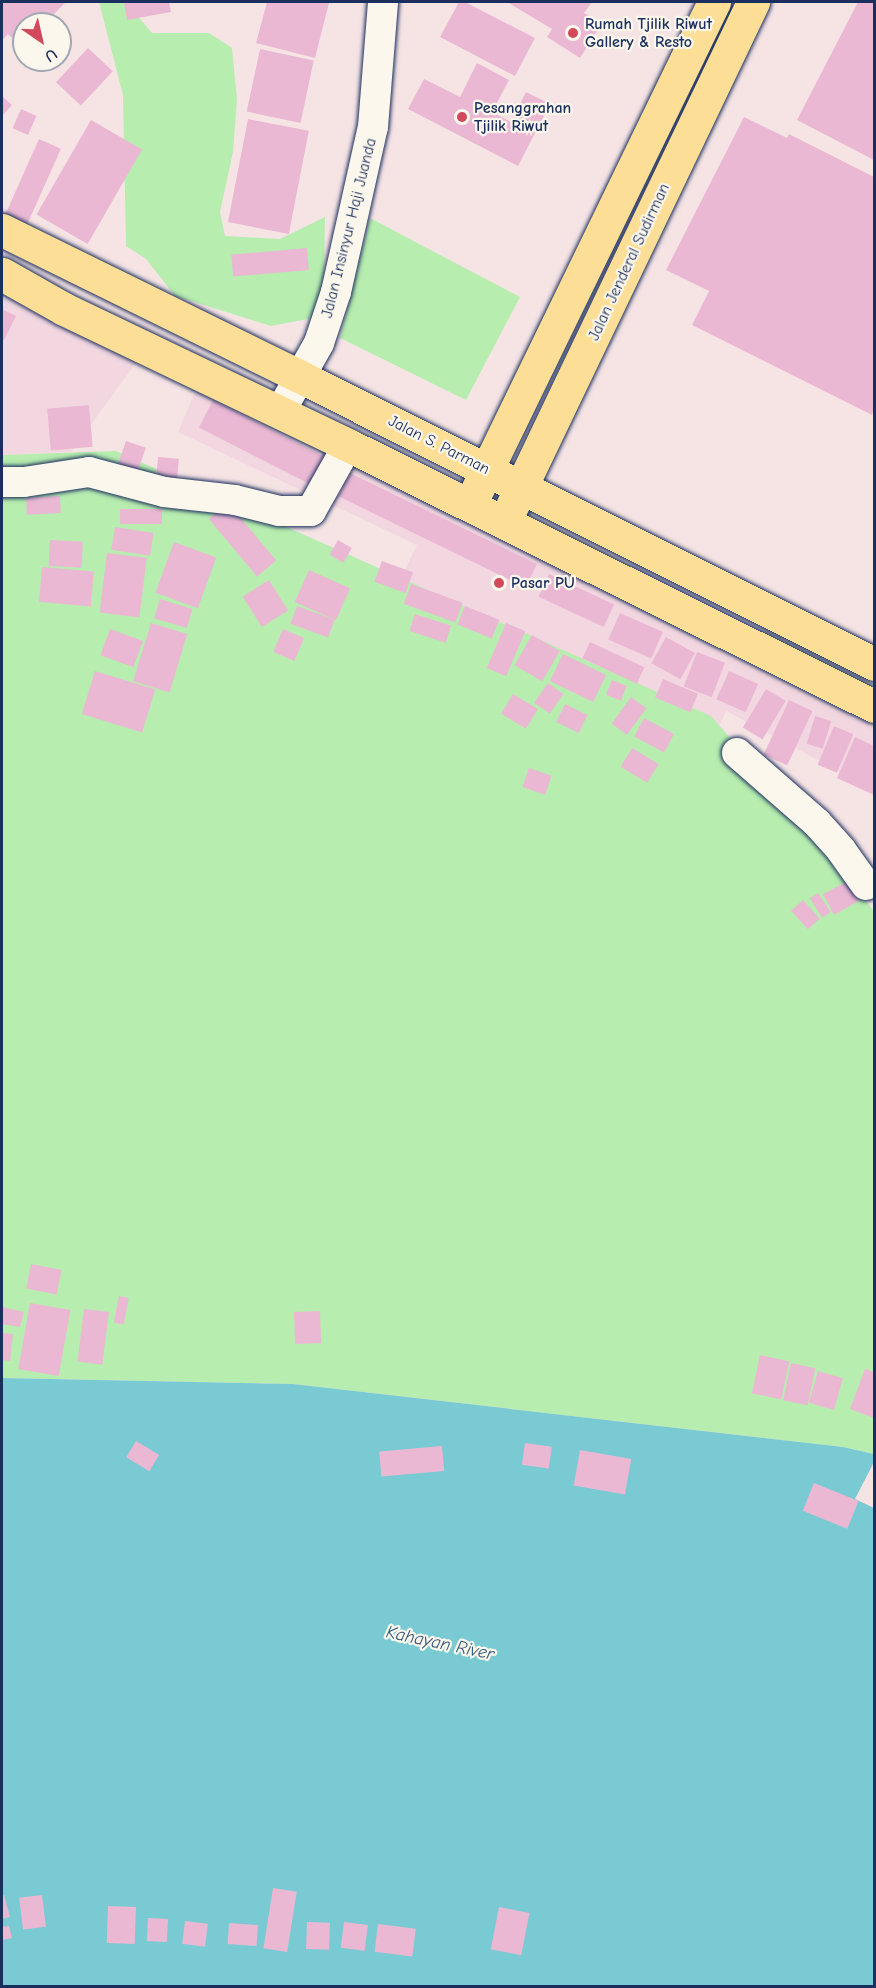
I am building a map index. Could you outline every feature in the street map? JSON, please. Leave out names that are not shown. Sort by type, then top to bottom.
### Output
[{"type":"main road","points":[[470,505],[714,2]]},
{"type":"main road","name":"Jalan Jenderal Sudirman","points":[[504,523],[753,2]]},
{"type":"main road","points":[[680,73],[711,89]]},
{"type":"main road","name":"Jalan S. Parman","points":[[2,230],[299,375],[874,664]]},
{"type":"main road","points":[[2,274],[64,309],[348,445],[874,706]]},
{"type":"street","name":"Jalan Insinyur Haji Juanda","points":[[280,412],[319,343],[336,292],[360,198],[373,128],[383,2]]},
{"type":"street","points":[[2,482],[24,482],[89,472],[164,492],[235,500],[279,511],[311,511],[348,445]]},
{"type":"street","points":[[737,753],[818,823],[872,889]]},
{"type":"shaded area","points":[[2,287],[141,356],[71,452],[2,455]]},
{"type":"shaded area","name":"Pasar PU","points":[[198,385],[874,718],[874,790],[726,711],[703,762],[379,621],[417,545],[178,432]]},
{"type":"green space","points":[[99,2],[126,2],[152,33],[209,33],[232,48],[237,99],[233,152],[220,212],[225,236],[280,239],[325,217],[324,284],[313,318],[271,326],[175,296],[146,259],[126,246],[123,95]]},
{"type":"green space","points":[[370,218],[520,297],[466,400],[340,338]]},
{"type":"green space","points":[[116,451],[711,716],[803,820],[874,911],[874,1454],[843,1447],[293,1384],[2,1378],[2,455]]},
{"type":"water","name":"Kahayan River","points":[[2,1378],[293,1384],[843,1447],[874,1454],[874,1986],[2,1986]]},
{"type":"pier","points":[[874,1462],[874,1508],[855,1499]]},
{"type":"building","points":[[2,2],[66,2],[56,12],[12,12],[12,38],[8,34],[2,40]]},
{"type":"building","points":[[124,2],[169,2],[171,12],[127,20]]},
{"type":"building","points":[[267,2],[329,3],[315,58],[256,43]]},
{"type":"building","points":[[459,2],[465,2],[535,38],[515,76],[440,37]]},
{"type":"building","name":"Rumah Tjilik Riwut Gallery & Resto","points":[[507,2],[592,2],[584,13],[602,23],[580,58],[547,37],[552,29]]},
{"type":"building","points":[[858,2],[874,2],[874,160],[797,120]]},
{"type":"building","points":[[88,48],[113,71],[81,106],[56,82],[66,72],[72,72],[72,65]]},
{"type":"building","points":[[260,49],[314,60],[300,123],[247,112]]},
{"type":"building","name":"Pesanggrahan Tjilik Riwut","points":[[477,63],[509,80],[492,112],[511,122],[526,92],[550,104],[518,166],[408,109],[424,79],[460,97]]},
{"type":"building","points":[[2,96],[12,105],[2,116]]},
{"type":"building","points":[[21,109],[37,116],[28,135],[12,128]]},
{"type":"building","points":[[744,117],[787,138],[789,134],[874,177],[874,409],[872,415],[692,325],[709,291],[666,270]]},
{"type":"building","points":[[248,119],[309,131],[289,234],[228,222]]},
{"type":"building","points":[[91,120],[142,150],[88,244],[37,214]]},
{"type":"building","points":[[39,139],[61,149],[27,225],[5,215]]},
{"type":"building","points":[[307,248],[309,270],[233,277],[231,255]]},
{"type":"building","points":[[2,309],[16,316],[4,340],[2,339]]},
{"type":"building","points":[[213,400],[334,462],[320,489],[199,428]]},
{"type":"building","points":[[89,405],[93,447],[51,451],[47,409]]},
{"type":"building","points":[[126,441],[146,448],[135,478],[116,471]]},
{"type":"building","points":[[158,457],[179,459],[177,485],[156,483]]},
{"type":"building","points":[[350,473],[537,564],[526,588],[339,496]]},
{"type":"building","points":[[60,496],[61,513],[27,515],[26,498]]},
{"type":"building","points":[[228,503],[276,560],[257,577],[209,519]]},
{"type":"building","points":[[120,509],[162,509],[162,524],[120,524]]},
{"type":"building","points":[[115,527],[154,533],[150,556],[111,550]]},
{"type":"building","points":[[50,540],[83,542],[82,568],[49,566]]},
{"type":"building","points":[[338,540],[352,548],[343,563],[330,555]]},
{"type":"building","points":[[174,542],[216,557],[198,608],[156,593]]},
{"type":"building","points":[[107,553],[147,558],[139,617],[100,613]]},
{"type":"building","points":[[382,561],[413,572],[405,593],[374,582]]},
{"type":"building","points":[[42,567],[94,572],[91,606],[39,602]]},
{"type":"building","points":[[309,570],[350,588],[336,620],[295,602]]},
{"type":"building","points":[[549,574],[614,604],[604,627],[538,597]]},
{"type":"building","points":[[269,580],[288,611],[262,627],[243,596]]},
{"type":"building","points":[[411,584],[463,603],[456,623],[404,604]]},
{"type":"building","points":[[160,599],[193,609],[187,628],[154,618]]},
{"type":"building","points":[[297,606],[335,620],[328,638],[291,624]]},
{"type":"building","points":[[465,606],[499,620],[492,638],[458,625]]},
{"type":"building","points":[[620,613],[663,632],[651,659],[608,639]]},
{"type":"building","points":[[415,614],[451,626],[446,643],[409,631]]},
{"type":"building","points":[[151,623],[187,634],[170,692],[133,681]]},
{"type":"building","points":[[506,623],[525,631],[506,676],[487,668]]},
{"type":"building","points":[[110,629],[143,641],[133,667],[100,655]]},
{"type":"building","points":[[283,629],[304,638],[294,661],[273,652]]},
{"type":"building","points":[[532,635],[560,651],[542,681],[514,665]]},
{"type":"building","points":[[666,637],[695,653],[680,679],[651,663]]},
{"type":"building","points":[[590,642],[644,667],[637,684],[582,658]]},
{"type":"building","points":[[697,652],[725,663],[712,697],[684,687]]},
{"type":"building","points":[[563,654],[606,675],[593,702],[550,681]]},
{"type":"building","points":[[95,671],[155,689],[142,732],[82,714]]},
{"type":"building","points":[[729,671],[758,684],[746,712],[716,699]]},
{"type":"building","points":[[663,679],[698,694],[690,712],[655,697]]},
{"type":"building","points":[[612,680],[627,686],[621,701],[606,695]]},
{"type":"building","points":[[548,683],[564,694],[550,714],[534,703]]},
{"type":"building","points":[[766,689],[786,701],[763,739],[743,728]]},
{"type":"building","points":[[513,694],[538,709],[526,729],[501,714]]},
{"type":"building","points":[[631,697],[646,708],[627,735],[612,724]]},
{"type":"building","points":[[789,700],[813,711],[787,765],[764,754]]},
{"type":"building","points":[[565,704],[587,715],[579,733],[556,722]]},
{"type":"building","points":[[815,716],[831,721],[823,749],[807,744]]},
{"type":"building","points":[[644,718],[674,734],[664,753],[634,737]]},
{"type":"building","points":[[834,726],[853,734],[837,773],[818,765]]},
{"type":"building","points":[[855,737],[874,746],[874,795],[837,778]]},
{"type":"building","points":[[632,748],[659,764],[647,783],[621,767]]},
{"type":"building","points":[[529,768],[552,776],[545,795],[522,787]]},
{"type":"building","points":[[851,879],[862,899],[834,915],[823,895]]},
{"type":"building","points":[[818,893],[831,912],[823,918],[810,899]]},
{"type":"building","points":[[803,900],[820,919],[808,929],[791,911]]},
{"type":"building","points":[[31,1264],[61,1270],[57,1294],[26,1289]]},
{"type":"building","points":[[119,1296],[129,1298],[124,1324],[114,1323]]},
{"type":"building","points":[[30,1303],[70,1310],[59,1376],[18,1369]]},
{"type":"building","points":[[2,1307],[24,1312],[20,1327],[2,1324]]},
{"type":"building","points":[[84,1309],[109,1312],[102,1365],[78,1362]]},
{"type":"building","points":[[320,1311],[321,1343],[295,1344],[294,1312]]},
{"type":"building","points":[[2,1333],[13,1334],[10,1361],[2,1360]]},
{"type":"building","points":[[760,1355],[789,1361],[781,1399],[752,1393]]},
{"type":"building","points":[[791,1363],[815,1368],[808,1405],[783,1400]]},
{"type":"building","points":[[865,1369],[874,1372],[874,1418],[850,1409]]},
{"type":"building","points":[[818,1371],[843,1378],[834,1410],[809,1403]]},
{"type":"building","points":[[136,1441],[159,1455],[149,1471],[126,1457]]},
{"type":"building","points":[[525,1443],[552,1447],[549,1469],[522,1465]]},
{"type":"building","points":[[442,1446],[444,1471],[381,1476],[379,1451]]},
{"type":"building","points":[[580,1450],[631,1459],[625,1494],[574,1485]]},
{"type":"building","points":[[814,1483],[859,1501],[847,1529],[803,1511]]},
{"type":"building","points":[[273,1888],[297,1892],[287,1952],[263,1948]]},
{"type":"building","points":[[4,1895],[10,1917],[2,1919],[2,1896]]},
{"type":"building","points":[[42,1895],[46,1927],[23,1930],[19,1898]]},
{"type":"building","points":[[108,1906],[136,1907],[135,1944],[107,1943]]},
{"type":"building","points":[[499,1907],[529,1913],[521,1955],[491,1949]]},
{"type":"building","points":[[148,1918],[168,1919],[167,1942],[147,1941]]},
{"type":"building","points":[[185,1921],[208,1924],[205,1947],[182,1944]]},
{"type":"building","points":[[307,1922],[330,1923],[329,1950],[306,1949]]},
{"type":"building","points":[[344,1922],[368,1925],[365,1951],[341,1948]]},
{"type":"building","points":[[229,1923],[258,1925],[256,1946],[228,1944]]},
{"type":"building","points":[[378,1924],[416,1929],[412,1956],[375,1952]]},
{"type":"building","points":[[9,1926],[12,1938],[2,1940],[2,1927]]},
{"type":"place","name":"Rumah Tjilik Riwut Gallery & Resto","points":[[573,33]]},
{"type":"place","name":"Pesanggrahan Tjilik Riwut","points":[[462,117]]},
{"type":"place","name":"Pasar PU","points":[[499,583]]}]
